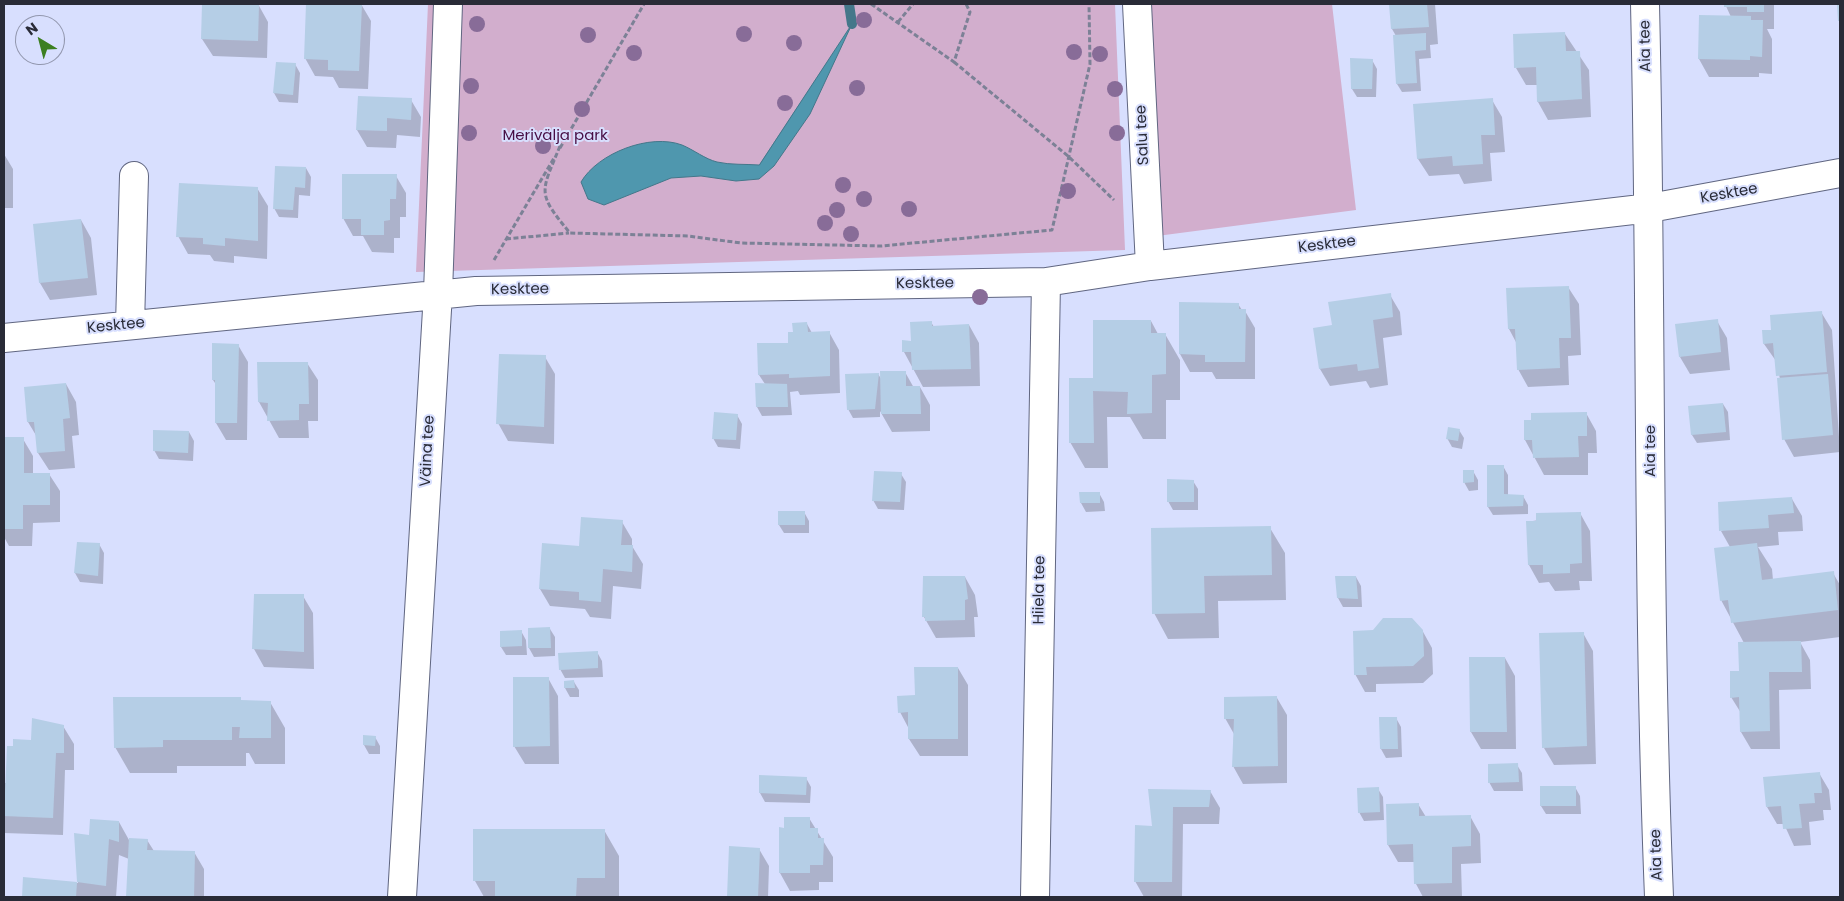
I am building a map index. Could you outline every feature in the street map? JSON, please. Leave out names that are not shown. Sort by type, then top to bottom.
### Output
[{"type":"street","name":"Väina tee","points":[[402,897],[438,293],[448,4]]},
{"type":"street","name":"Salu tee","points":[[1136,4],[1150,266]]},
{"type":"street","name":"Aia tee","points":[[1645,4],[1650,208],[1652,721],[1659,897]]},
{"type":"street","name":"Kesktee","points":[[4,338],[438,293],[1046,282],[1150,266],[1650,208],[1840,173]]},
{"type":"street","points":[[130,325],[134,176]]},
{"type":"street","name":"Hiiela tee","points":[[1035,897],[1046,282]]},
{"type":"path","points":[[476,291],[644,4]]},
{"type":"path","points":[[871,4],[954,62],[1068,156],[1147,232]]},
{"type":"path","points":[[898,22],[913,4]]},
{"type":"path","points":[[954,62],[970,12],[966,4]]},
{"type":"path","points":[[506,239],[570,233],[688,236],[741,243],[881,246],[1052,230],[1090,64],[1089,4]]},
{"type":"path","points":[[560,146],[543,188],[550,209],[570,233]]},
{"type":"green space","name":"Merivälja park","points":[[428,4],[1115,4],[1125,250],[416,272]]},
{"type":"green space","points":[[1144,4],[1332,4],[1356,210],[1157,236]]},
{"type":"water","points":[[852,24],[810,114],[774,166],[759,179],[736,181],[701,176],[671,178],[604,205],[588,199],[581,182],[589,172],[599,162],[612,154],[640,144],[669,142],[682,145],[717,162],[759,165]]},
{"type":"building","points":[[202,4],[259,4],[258,41],[201,39]]},
{"type":"building","points":[[306,4],[362,4],[359,71],[328,70],[328,60],[304,59]]},
{"type":"building","points":[[1389,4],[1427,4],[1429,27],[1391,29]]},
{"type":"building","points":[[1724,4],[1764,4],[1764,12],[1747,12],[1747,7],[1724,7]]},
{"type":"building","points":[[1837,4],[1840,4],[1840,21],[1838,21]]},
{"type":"building","points":[[1699,15],[1751,16],[1751,20],[1763,20],[1762,57],[1750,56],[1750,60],[1698,59]]},
{"type":"building","points":[[1565,32],[1566,51],[1580,51],[1582,99],[1537,102],[1536,67],[1514,68],[1513,34]]},
{"type":"building","points":[[1426,33],[1426,50],[1415,51],[1417,83],[1396,84],[1393,35]]},
{"type":"building","points":[[1350,58],[1373,59],[1372,89],[1351,89]]},
{"type":"building","points":[[276,62],[296,63],[293,95],[273,93]]},
{"type":"building","points":[[358,96],[412,98],[411,120],[387,118],[387,131],[356,130]]},
{"type":"building","points":[[1493,98],[1495,135],[1481,135],[1483,164],[1453,166],[1452,156],[1417,159],[1413,104]]},
{"type":"building","points":[[275,166],[306,167],[305,188],[295,187],[293,210],[273,209]]},
{"type":"building","points":[[342,174],[397,174],[396,199],[390,199],[390,220],[384,221],[384,235],[361,235],[361,219],[342,219]]},
{"type":"building","points":[[179,183],[258,187],[258,241],[225,238],[225,246],[203,244],[203,238],[176,237]]},
{"type":"building","points":[[81,219],[88,278],[39,283],[33,224]]},
{"type":"building","points":[[1569,286],[1571,338],[1559,338],[1560,368],[1517,370],[1515,329],[1508,329],[1506,288]]},
{"type":"building","points":[[1391,293],[1393,317],[1373,320],[1379,368],[1358,371],[1357,364],[1319,369],[1313,328],[1332,325],[1328,302]]},
{"type":"building","points":[[1179,302],[1239,303],[1239,309],[1246,309],[1245,362],[1205,362],[1205,355],[1179,354]]},
{"type":"building","points":[[1822,311],[1827,372],[1776,376],[1773,343],[1763,344],[1762,330],[1771,330],[1770,315]]},
{"type":"building","points":[[1718,319],[1721,352],[1679,357],[1675,324]]},
{"type":"building","points":[[1093,320],[1151,320],[1151,333],[1166,333],[1166,374],[1152,375],[1152,413],[1127,414],[1128,392],[1093,391],[1094,443],[1069,443],[1069,378],[1093,378]]},
{"type":"building","points":[[932,321],[932,326],[969,324],[971,369],[912,370],[911,352],[902,352],[902,340],[911,341],[910,322]]},
{"type":"building","points":[[807,322],[808,332],[830,331],[830,376],[789,378],[789,374],[758,375],[757,343],[788,343],[788,332],[793,332],[792,323]]},
{"type":"building","points":[[212,343],[239,344],[237,423],[215,423],[215,380],[212,380]]},
{"type":"building","points":[[499,354],[546,355],[544,427],[496,424]]},
{"type":"building","points":[[257,362],[308,362],[309,404],[299,404],[299,420],[267,421],[268,403],[258,402]]},
{"type":"building","points":[[880,371],[906,371],[906,386],[920,386],[921,414],[881,414]]},
{"type":"building","points":[[879,373],[875,409],[847,410],[845,374]]},
{"type":"building","points":[[1828,374],[1833,435],[1782,440],[1777,378]]},
{"type":"building","points":[[66,383],[70,418],[63,419],[65,451],[37,453],[34,422],[27,422],[24,387]]},
{"type":"building","points":[[755,383],[787,384],[788,407],[756,407]]},
{"type":"building","points":[[1723,403],[1726,432],[1691,435],[1688,406]]},
{"type":"building","points":[[714,412],[738,414],[736,440],[712,439]]},
{"type":"building","points":[[1587,412],[1587,436],[1578,436],[1579,457],[1533,458],[1532,440],[1524,440],[1524,420],[1531,420],[1531,413]]},
{"type":"building","points":[[1448,427],[1460,429],[1458,441],[1446,439]]},
{"type":"building","points":[[153,430],[189,431],[188,453],[153,451]]},
{"type":"building","points":[[4,437],[24,437],[24,473],[50,473],[50,505],[23,505],[23,529],[4,529]]},
{"type":"building","points":[[1487,465],[1504,465],[1504,494],[1524,495],[1523,506],[1487,507]]},
{"type":"building","points":[[1463,470],[1474,470],[1474,482],[1463,483]]},
{"type":"building","points":[[874,471],[902,472],[900,502],[872,501]]},
{"type":"building","points":[[1167,479],[1194,480],[1194,502],[1167,502]]},
{"type":"building","points":[[1079,492],[1100,492],[1100,503],[1080,503]]},
{"type":"building","points":[[1792,497],[1794,513],[1768,515],[1769,528],[1719,531],[1718,502]]},
{"type":"building","points":[[778,511],[805,511],[805,525],[778,525]]},
{"type":"building","points":[[1581,512],[1582,563],[1570,564],[1570,573],[1543,574],[1543,565],[1528,565],[1526,521],[1536,521],[1536,513]]},
{"type":"building","points":[[581,517],[623,520],[621,545],[633,545],[632,572],[603,569],[601,602],[579,600],[579,592],[539,589],[542,543],[579,546]]},
{"type":"building","points":[[1271,526],[1272,575],[1204,576],[1205,613],[1152,614],[1151,528]]},
{"type":"building","points":[[77,542],[100,543],[98,576],[74,573]]},
{"type":"building","points":[[1757,543],[1762,580],[1834,571],[1838,610],[1731,623],[1728,600],[1720,601],[1714,548]]},
{"type":"building","points":[[923,576],[965,576],[968,599],[965,600],[965,620],[925,621],[925,617],[922,617]]},
{"type":"building","points":[[1335,576],[1356,576],[1358,599],[1337,598]]},
{"type":"building","points":[[254,594],[304,594],[304,652],[252,649]]},
{"type":"building","points":[[1383,618],[1412,618],[1423,630],[1424,656],[1413,666],[1366,667],[1367,675],[1354,675],[1353,631],[1373,630]]},
{"type":"building","points":[[550,627],[551,648],[528,648],[528,628]]},
{"type":"building","points":[[522,630],[522,646],[500,647],[500,631]]},
{"type":"building","points":[[1584,632],[1587,746],[1542,748],[1539,633]]},
{"type":"building","points":[[1801,641],[1802,672],[1769,672],[1770,731],[1740,732],[1739,697],[1730,698],[1730,671],[1739,671],[1738,642]]},
{"type":"building","points":[[598,651],[598,668],[559,670],[558,653]]},
{"type":"building","points":[[1469,657],[1505,657],[1507,732],[1470,732]]},
{"type":"building","points":[[914,667],[958,667],[958,739],[908,739],[908,712],[898,713],[897,696],[915,695]]},
{"type":"building","points":[[513,677],[549,677],[550,746],[513,747]]},
{"type":"building","points":[[574,680],[575,688],[564,688],[564,681]]},
{"type":"building","points":[[1277,696],[1278,766],[1232,767],[1234,719],[1224,719],[1224,697]]},
{"type":"building","points":[[113,697],[241,697],[241,700],[271,701],[271,738],[239,738],[240,727],[232,727],[232,740],[163,740],[163,747],[114,748]]},
{"type":"building","points":[[1379,717],[1397,717],[1398,749],[1380,749]]},
{"type":"building","points":[[32,718],[64,725],[64,753],[56,753],[53,818],[4,816],[7,746],[13,746],[13,739],[31,740]]},
{"type":"building","points":[[363,735],[376,736],[375,746],[363,745]]},
{"type":"building","points":[[1518,763],[1519,782],[1488,783],[1488,764]]},
{"type":"building","points":[[1820,772],[1822,793],[1814,793],[1815,803],[1799,804],[1802,828],[1783,829],[1781,806],[1766,807],[1763,777]]},
{"type":"building","points":[[759,775],[807,777],[806,795],[759,793]]},
{"type":"building","points":[[1540,786],[1576,786],[1576,806],[1540,806]]},
{"type":"building","points":[[1379,787],[1380,812],[1358,813],[1357,788]]},
{"type":"building","points":[[1148,789],[1211,790],[1209,807],[1173,807],[1172,882],[1134,882],[1135,825],[1152,826]]},
{"type":"building","points":[[1419,803],[1419,816],[1471,815],[1471,846],[1452,847],[1452,883],[1414,884],[1413,844],[1387,845],[1386,804]]},
{"type":"building","points":[[784,817],[810,817],[810,828],[818,828],[818,838],[824,838],[823,865],[810,865],[810,873],[779,873],[779,827],[784,828]]},
{"type":"building","points":[[90,819],[119,821],[119,842],[109,839],[106,886],[77,882],[74,833],[89,835]]},
{"type":"building","points":[[473,829],[605,829],[605,878],[577,878],[576,897],[495,897],[495,881],[473,881]]},
{"type":"building","points":[[129,838],[148,839],[147,850],[195,851],[194,897],[126,897]]},
{"type":"building","points":[[729,846],[760,848],[758,897],[727,897]]},
{"type":"building","points":[[23,877],[77,882],[76,897],[22,897]]},
{"type":"waterway","points":[[849,4],[852,24]]}]
